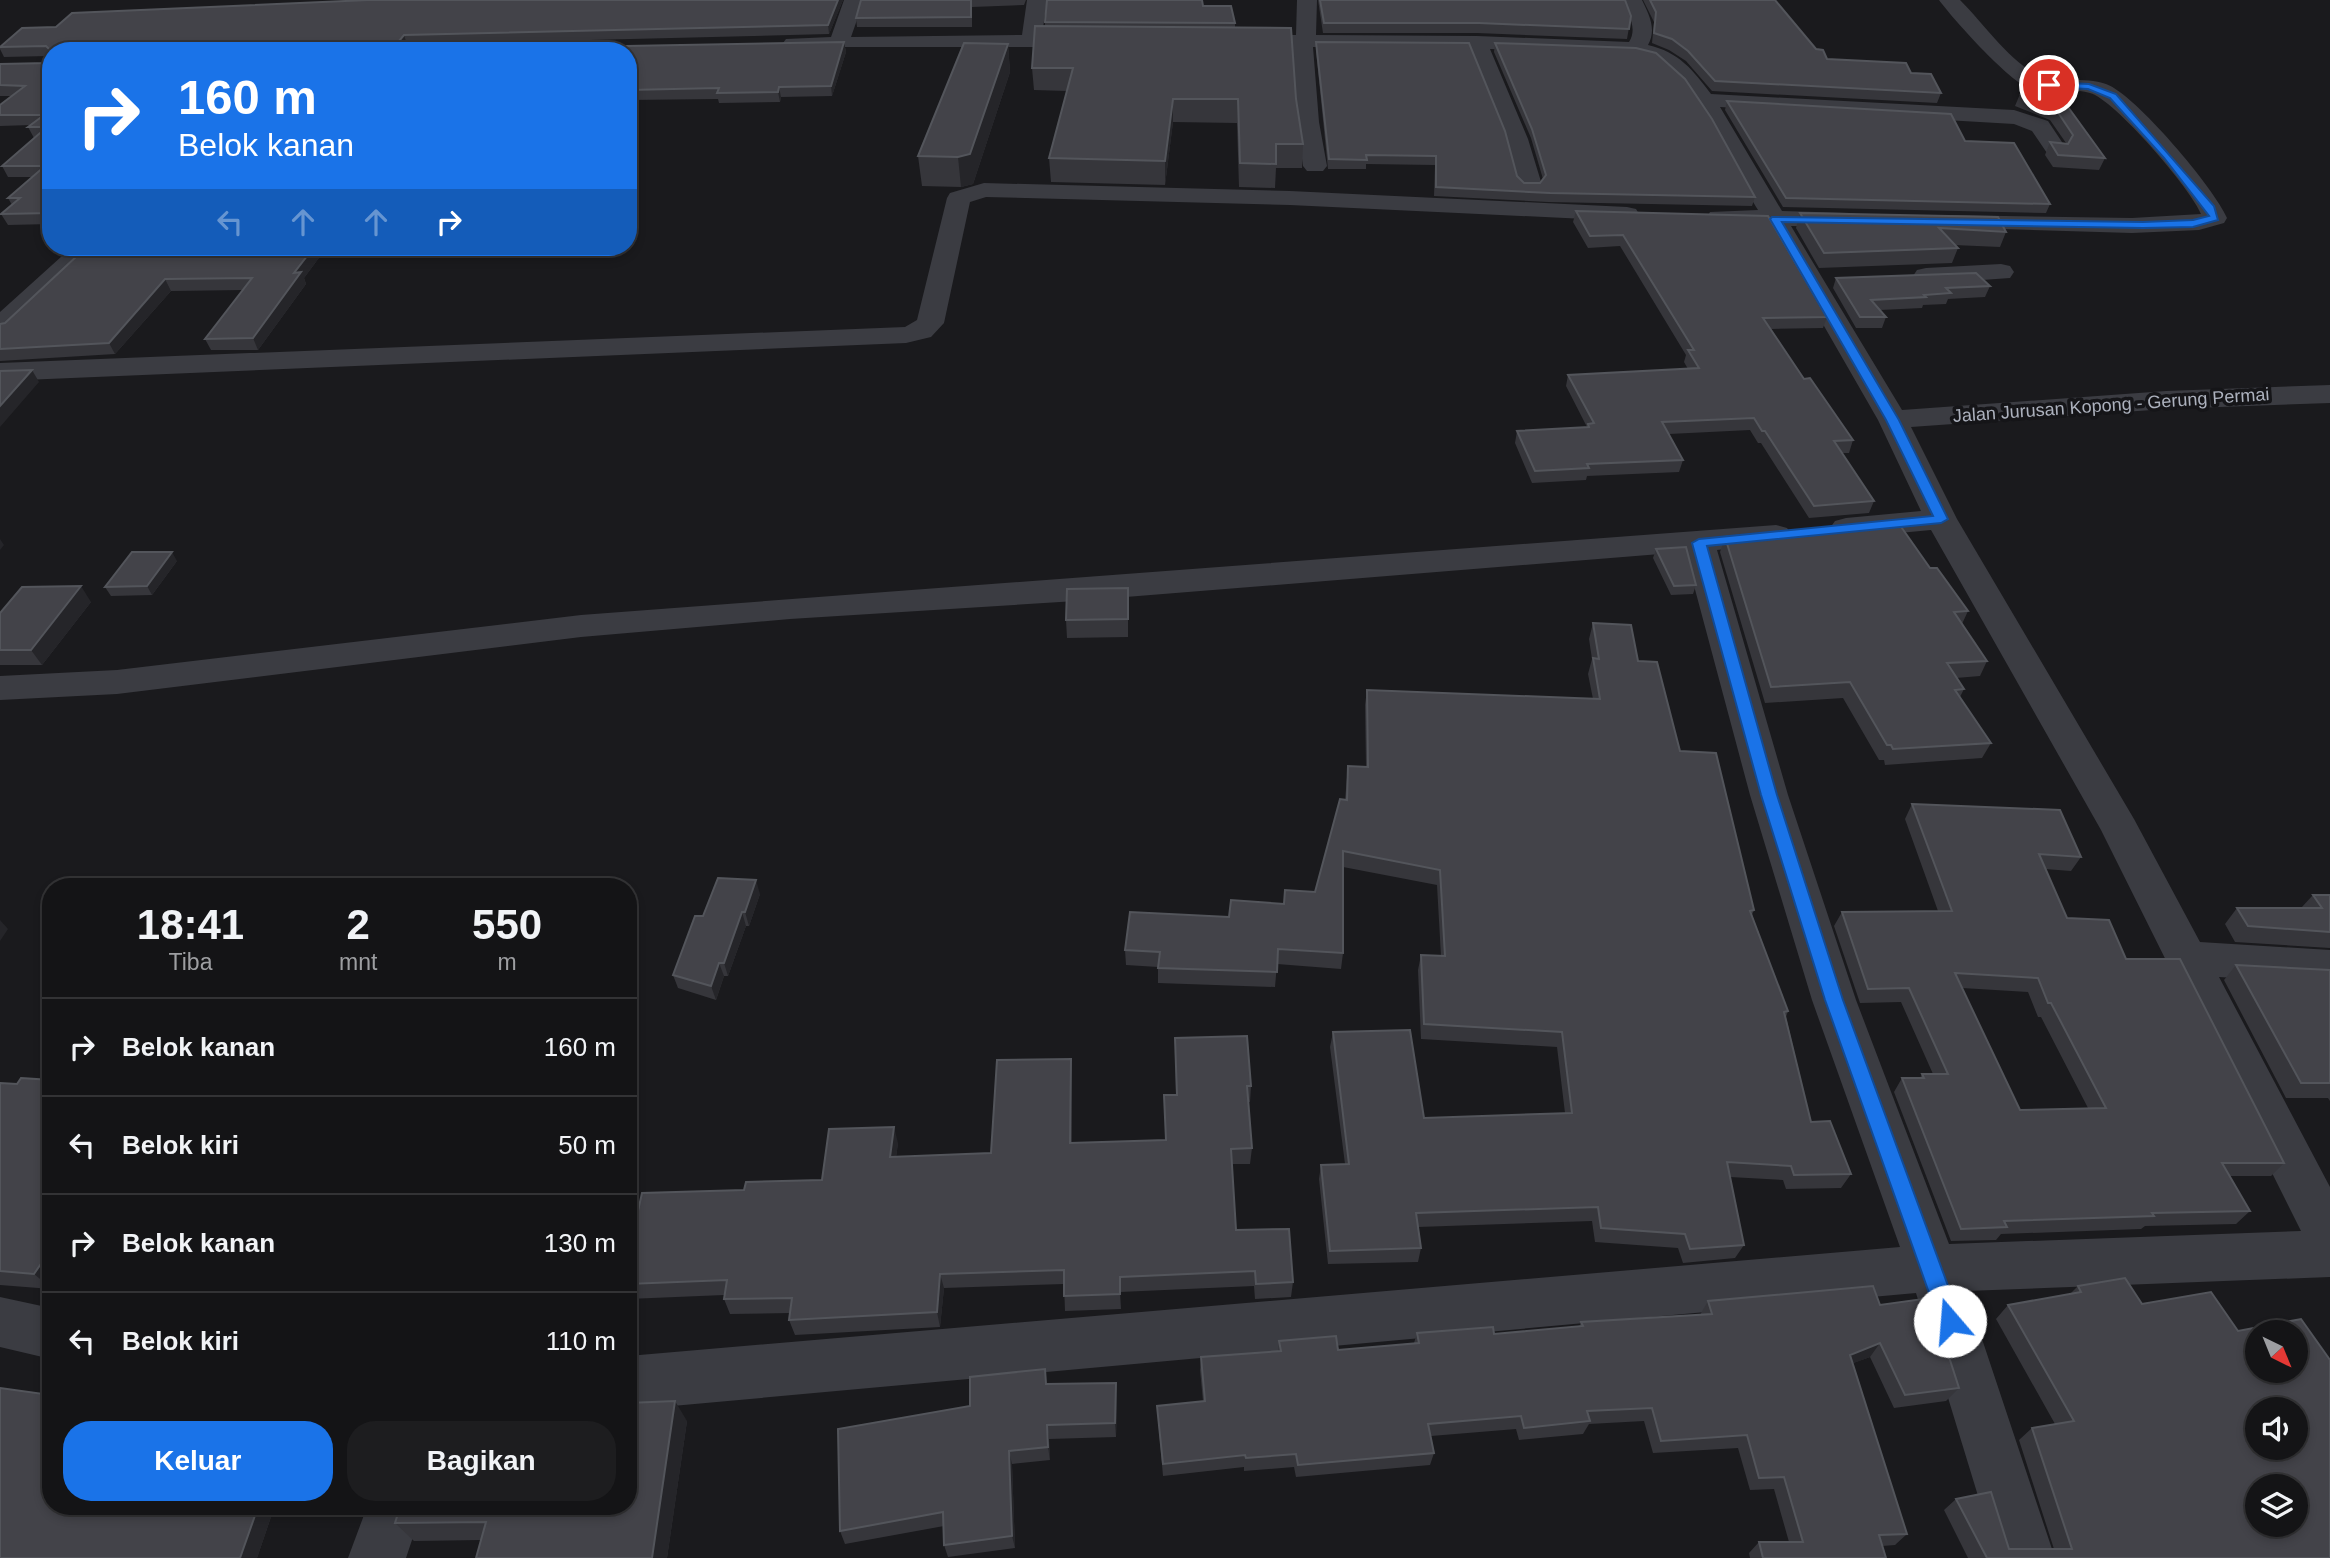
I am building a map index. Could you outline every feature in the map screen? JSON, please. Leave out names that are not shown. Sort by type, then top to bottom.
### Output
[{"type":"street","points":[[839,42],[854,0]]},
{"type":"street","points":[[1031,40],[1037,0]]},
{"type":"street","points":[[1307,0],[1304,41],[1308,122],[1315,166]]},
{"type":"street","points":[[1632,0],[1645,32],[1643,40],[1634,48]]},
{"type":"street","points":[[1925,222],[2143,225],[2193,223],[2215,218],[2211,208],[2113,96],[2089,86],[2049,85],[2028,80],[1950,0]]},
{"type":"street","points":[[772,43],[1109,41]]},
{"type":"street","points":[[1213,41],[1477,42],[1634,48],[1661,54],[1686,74],[1705,100],[1775,219],[1826,279],[1941,519],[2120,829],[2330,1237]]},
{"type":"street","points":[[1477,42],[1517,139],[1530,184]]},
{"type":"street","points":[[1705,100],[2014,117],[2031,120],[2043,127],[2055,148]]},
{"type":"street","points":[[0,372],[906,335],[921,331],[930,323],[959,198],[984,190],[1290,198],[1654,215]]},
{"type":"street","points":[[1695,216],[1877,221]]},
{"type":"street","points":[[0,327],[78,256]]},
{"type":"street","points":[[1905,277],[2001,272]]},
{"type":"street","name":"Jalan Jurusan Kopong - Gerung Permai","points":[[1893,420],[2042,408],[2262,395],[2330,394]]},
{"type":"street","points":[[0,688],[117,682],[581,626],[777,609],[1076,590],[1699,543],[1941,519]]},
{"type":"street","points":[[1699,543],[1769,795],[1834,1000],[1933,1268],[2026,1558]]},
{"type":"street","points":[[2187,958],[2330,967]]},
{"type":"street","points":[[637,1382],[1933,1268],[2330,1253]]},
{"type":"street","points":[[0,1322],[42,1332]]},
{"type":"street","points":[[377,1558],[392,1515]]},
{"type":"building","points":[[368,0],[838,0],[828,25],[404,35],[400,42],[42,42],[42,46],[0,47],[22,28],[56,27],[72,13]]},
{"type":"building","points":[[861,0],[971,0],[971,17],[856,18]]},
{"type":"building","points":[[1047,0],[1202,0],[1203,6],[1231,6],[1235,23],[1045,22]]},
{"type":"building","points":[[1320,0],[1625,0],[1631,16],[1629,29],[1479,23],[1324,23]]},
{"type":"building","points":[[1650,0],[1775,0],[1816,49],[1823,50],[1827,59],[1906,63],[1911,73],[1931,74],[1941,93],[1715,81],[1688,51],[1672,39],[1654,33],[1656,12]]},
{"type":"building","points":[[1035,26],[1291,28],[1296,99],[1303,144],[1276,144],[1276,164],[1240,163],[1238,99],[1173,99],[1165,161],[1049,158],[1073,68],[1032,68]]},
{"type":"building","points":[[844,42],[831,86],[779,87],[778,92],[717,93],[719,88],[637,90],[637,46]]},
{"type":"building","points":[[1316,42],[1469,43],[1505,131],[1517,176],[1524,183],[1540,183],[1546,175],[1532,129],[1495,43],[1636,48],[1656,53],[1685,79],[1712,119],[1755,197],[1550,193],[1436,187],[1436,156],[1366,155],[1367,160],[1329,159]]},
{"type":"building","points":[[964,43],[1008,44],[970,154],[958,157],[918,156]]},
{"type":"building","points":[[42,63],[42,115],[0,115],[0,105],[25,86],[0,85],[0,64]]},
{"type":"building","points":[[2020,94],[2060,96],[2105,158],[2058,155],[2050,142],[2068,144],[2073,135],[2055,108]]},
{"type":"building","points":[[1727,101],[1951,114],[1965,141],[2014,143],[2050,204],[1786,198]]},
{"type":"building","points":[[42,116],[42,127],[28,127]]},
{"type":"building","points":[[42,131],[42,166],[2,166]]},
{"type":"building","points":[[42,169],[42,213],[1,214],[20,198],[8,198]]},
{"type":"building","points":[[1576,211],[1768,216],[1827,317],[1763,318],[1804,379],[1810,378],[1853,440],[1834,441],[1874,501],[1814,506],[1754,418],[1662,422],[1683,460],[1587,464],[1589,468],[1535,471],[1517,431],[1589,427],[1588,424],[1594,423],[1568,375],[1699,368],[1688,350],[1694,350],[1623,235],[1590,236]]},
{"type":"building","points":[[1800,213],[1998,217],[2006,232],[1939,228],[1958,248],[1824,253]]},
{"type":"building","points":[[77,256],[307,256],[294,273],[301,272],[253,338],[205,339],[252,278],[165,279],[109,343],[0,349],[0,324],[5,323]]},
{"type":"building","points":[[1976,273],[1990,286],[1946,288],[1951,293],[1924,295],[1926,297],[1871,300],[1886,317],[1860,317],[1836,278]]},
{"type":"building","points":[[32,370],[0,406],[0,371]]},
{"type":"building","points":[[1897,521],[1930,568],[1937,568],[1968,611],[1954,612],[1987,661],[1947,663],[1964,689],[1955,690],[1991,743],[1893,749],[1891,745],[1887,745],[1850,682],[1771,687],[1725,537]]},
{"type":"building","points":[[1686,547],[1696,585],[1674,586],[1656,549]]},
{"type":"building","points":[[132,552],[172,552],[147,586],[105,587]]},
{"type":"building","points":[[81,586],[31,650],[0,650],[0,613],[22,587]]},
{"type":"building","points":[[1128,588],[1128,619],[1066,620],[1067,589]]},
{"type":"building","points":[[1593,623],[1631,625],[1638,661],[1657,662],[1680,751],[1716,753],[1754,910],[1750,911],[1788,1011],[1784,1012],[1811,1122],[1830,1121],[1851,1174],[1794,1175],[1791,1166],[1727,1162],[1744,1245],[1690,1249],[1685,1234],[1601,1228],[1598,1207],[1416,1213],[1421,1248],[1330,1251],[1321,1165],[1349,1164],[1333,1032],[1410,1030],[1424,1118],[1572,1113],[1562,1032],[1424,1024],[1421,955],[1445,956],[1440,870],[1343,851],[1343,953],[1278,949],[1277,972],[1158,968],[1160,952],[1125,950],[1130,912],[1229,917],[1231,900],[1284,904],[1285,890],[1315,892],[1340,799],[1347,800],[1348,766],[1368,767],[1367,690],[1600,699],[1593,658],[1599,659]]},
{"type":"building","points":[[1912,804],[2060,810],[2081,857],[2039,854],[2067,918],[2109,920],[2126,959],[2180,959],[2284,1163],[2222,1163],[2250,1211],[2004,1221],[2007,1227],[1961,1229],[1902,1078],[1924,1078],[1922,1074],[1948,1074],[1909,988],[1868,989],[1842,912],[1952,911]],"holes":[[[1955,973],[2038,978],[2048,1003],[2051,1003],[2106,1108],[2020,1110]]]},
{"type":"building","points":[[718,878],[756,880],[724,963],[719,963],[711,986],[673,975],[695,916],[703,916]]},
{"type":"building","points":[[2313,895],[2330,895],[2330,932],[2248,926],[2237,908],[2322,908]]},
{"type":"building","points":[[2236,965],[2330,970],[2330,1083],[2301,1083]]},
{"type":"building","points":[[1247,1036],[1251,1086],[1247,1086],[1252,1148],[1231,1149],[1236,1230],[1289,1229],[1293,1282],[1256,1284],[1255,1271],[1120,1277],[1120,1294],[1064,1296],[1064,1270],[940,1274],[937,1312],[789,1320],[792,1298],[724,1299],[727,1280],[637,1284],[637,1216],[642,1193],[744,1190],[746,1182],[822,1180],[829,1129],[894,1127],[890,1157],[991,1153],[997,1060],[1071,1059],[1070,1143],[1166,1140],[1164,1095],[1177,1095],[1175,1038]]},
{"type":"building","points":[[21,1078],[42,1079],[42,1262],[34,1274],[0,1271],[0,1083],[17,1084]]},
{"type":"building","points":[[2125,1278],[2142,1304],[2211,1292],[2238,1331],[2245,1330],[2245,1383],[2308,1383],[2308,1329],[2330,1360],[2330,1558],[1987,1558],[1956,1499],[1991,1492],[2009,1549],[2072,1549],[2032,1428],[2074,1421],[2008,1305],[2081,1292],[2078,1286]]},
{"type":"building","points":[[1873,1286],[1880,1305],[1930,1298],[1959,1388],[1905,1395],[1880,1343],[1850,1355],[1907,1534],[1879,1535],[1886,1558],[1763,1558],[1759,1542],[1803,1542],[1784,1477],[1759,1478],[1747,1435],[1661,1441],[1652,1408],[1587,1411],[1590,1421],[1524,1428],[1521,1416],[1428,1424],[1434,1453],[1298,1465],[1296,1454],[1246,1458],[1245,1455],[1163,1464],[1157,1406],[1205,1401],[1201,1357],[1281,1351],[1279,1341],[1336,1336],[1338,1350],[1419,1343],[1417,1333],[1493,1327],[1494,1334],[1583,1326],[1581,1322],[1712,1314],[1708,1301]]},
{"type":"building","points":[[1045,1369],[1046,1384],[1116,1383],[1115,1423],[1047,1425],[1048,1447],[1009,1451],[1012,1536],[944,1545],[943,1512],[840,1531],[838,1429],[970,1406],[970,1377]]},
{"type":"building","points":[[0,1388],[42,1394],[42,1515],[255,1515],[240,1558],[0,1558]]},
{"type":"building","points":[[675,1401],[652,1558],[476,1558],[486,1522],[395,1523],[398,1515],[637,1515],[637,1403]]},
{"type":"route","points":[[1950,1321],[1834,1000],[1769,795],[1699,543],[1941,519],[1893,420],[1775,219],[2143,225],[2207,222],[2215,218],[2211,208],[2136,118],[2113,96],[2089,86],[2049,85]]}]
